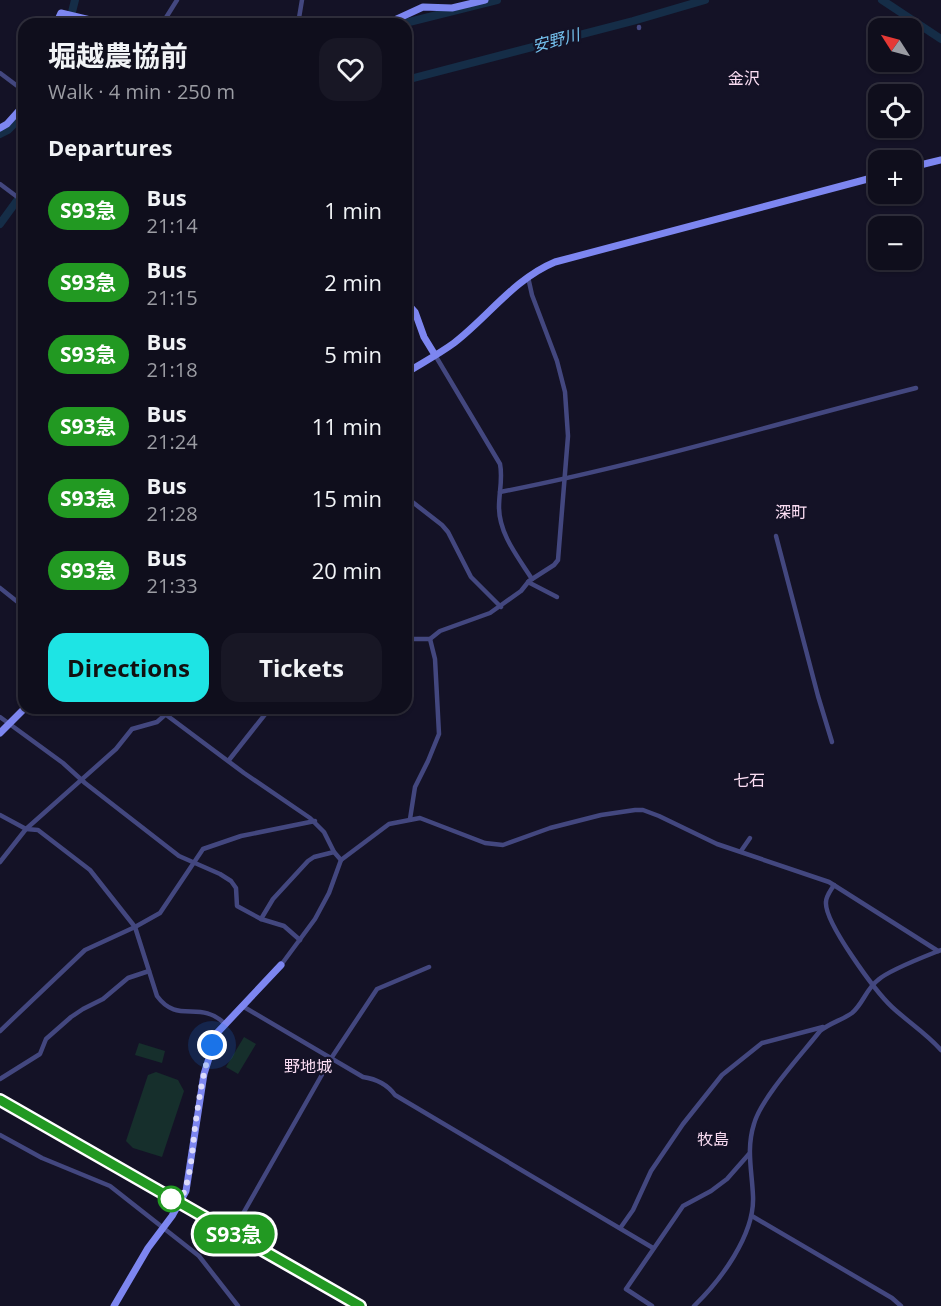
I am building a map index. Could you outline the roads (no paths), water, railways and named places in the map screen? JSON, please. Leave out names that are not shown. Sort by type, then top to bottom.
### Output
[{"type":"street","points":[[166,18],[177,0]]},
{"type":"street","points":[[299,18],[302,0]]},
{"type":"street","points":[[400,18],[423,8],[452,9],[485,0]]},
{"type":"street","points":[[59,18],[61,13],[83,18]]},
{"type":"street","points":[[0,74],[18,87]]},
{"type":"street","points":[[0,128],[18,112]]},
{"type":"street","points":[[922,165],[941,160]]},
{"type":"street","points":[[412,369],[455,343],[528,277],[555,262],[868,179]]},
{"type":"street","points":[[0,184],[18,197]]},
{"type":"street","points":[[412,639],[430,639],[440,631],[490,613],[501,607],[521,591],[530,580],[558,560],[568,436],[566,392],[532,295],[528,277]]},
{"type":"street","points":[[412,309],[424,337],[500,464],[500,521],[508,543],[530,580],[556,597]]},
{"type":"street","points":[[500,492],[564,480],[916,388]]},
{"type":"street","points":[[412,502],[448,532],[471,577],[501,607]]},
{"type":"street","points":[[776,536],[832,742]]},
{"type":"street","points":[[0,588],[18,602]]},
{"type":"street","points":[[410,819],[415,787],[439,734],[435,658],[430,639]]},
{"type":"street","points":[[0,733],[19,714]]},
{"type":"street","points":[[1,860],[26,829],[116,749],[132,729],[158,722],[166,714],[315,822],[341,860]]},
{"type":"street","points":[[229,760],[265,714]]},
{"type":"street","points":[[0,717],[82,778],[85,783],[178,856],[231,881],[236,888],[237,906],[261,919],[284,926],[300,940]]},
{"type":"street","points":[[114,1306],[148,1248],[179,1204],[189,1179],[207,1059],[217,1033],[244,1007],[300,940],[329,893],[341,860],[350,851],[390,824],[420,818],[485,843],[503,844],[550,828],[601,815],[643,810],[698,836],[808,873],[834,885],[939,950]]},
{"type":"street","points":[[0,815],[26,829],[38,830],[90,870],[135,927],[157,996],[164,1005],[175,1011],[210,1013],[225,1024]]},
{"type":"street","points":[[0,1031],[85,950],[160,913],[203,849],[242,836],[315,822]]},
{"type":"street","points":[[741,851],[750,838]]},
{"type":"street","points":[[261,919],[273,899],[308,861],[314,857],[334,852]]},
{"type":"street","points":[[834,885],[826,901],[826,908],[836,930],[873,985],[892,1007],[941,1050]]},
{"type":"street","points":[[694,1306],[723,1274],[752,1216],[753,1196],[748,1154],[754,1122],[762,1107],[820,1031],[858,1007],[881,977],[939,950]]},
{"type":"street","points":[[232,1233],[332,1057],[377,989],[429,967]]},
{"type":"street","points":[[0,1079],[40,1054],[46,1039],[71,1017],[103,999],[128,978],[149,971]]},
{"type":"street","points":[[244,1007],[363,1077],[374,1078],[389,1087],[395,1095],[653,1248]]},
{"type":"street","points":[[621,1227],[633,1210],[651,1171],[683,1124],[722,1075],[762,1043],[825,1027]]},
{"type":"street","points":[[0,1100],[360,1306]]},
{"type":"street","points":[[0,1135],[42,1158],[110,1186],[199,1256],[238,1306]]},
{"type":"street","points":[[652,1306],[626,1289],[683,1206],[711,1191],[727,1179],[748,1154]]},
{"type":"street","points":[[752,1216],[892,1298],[901,1306]]},
{"type":"waterway","points":[[70,18],[75,0]]},
{"type":"waterway","points":[[412,21],[497,0]]},
{"type":"waterway","name":"安野川","points":[[412,78],[705,0]]},
{"type":"waterway","name":"安野川","points":[[882,0],[941,39]]},
{"type":"waterway","points":[[0,134],[18,120]]},
{"type":"waterway","name":"安野川","points":[[0,224],[18,199]]},
{"type":"district","name":"金沢","points":[[744,78]]},
{"type":"district","name":"深町","points":[[791,512]]},
{"type":"district","name":"七石","points":[[749,780]]},
{"type":"district","name":"野地城","points":[[308,1066]]},
{"type":"district","name":"牧島","points":[[713,1139]]}]
